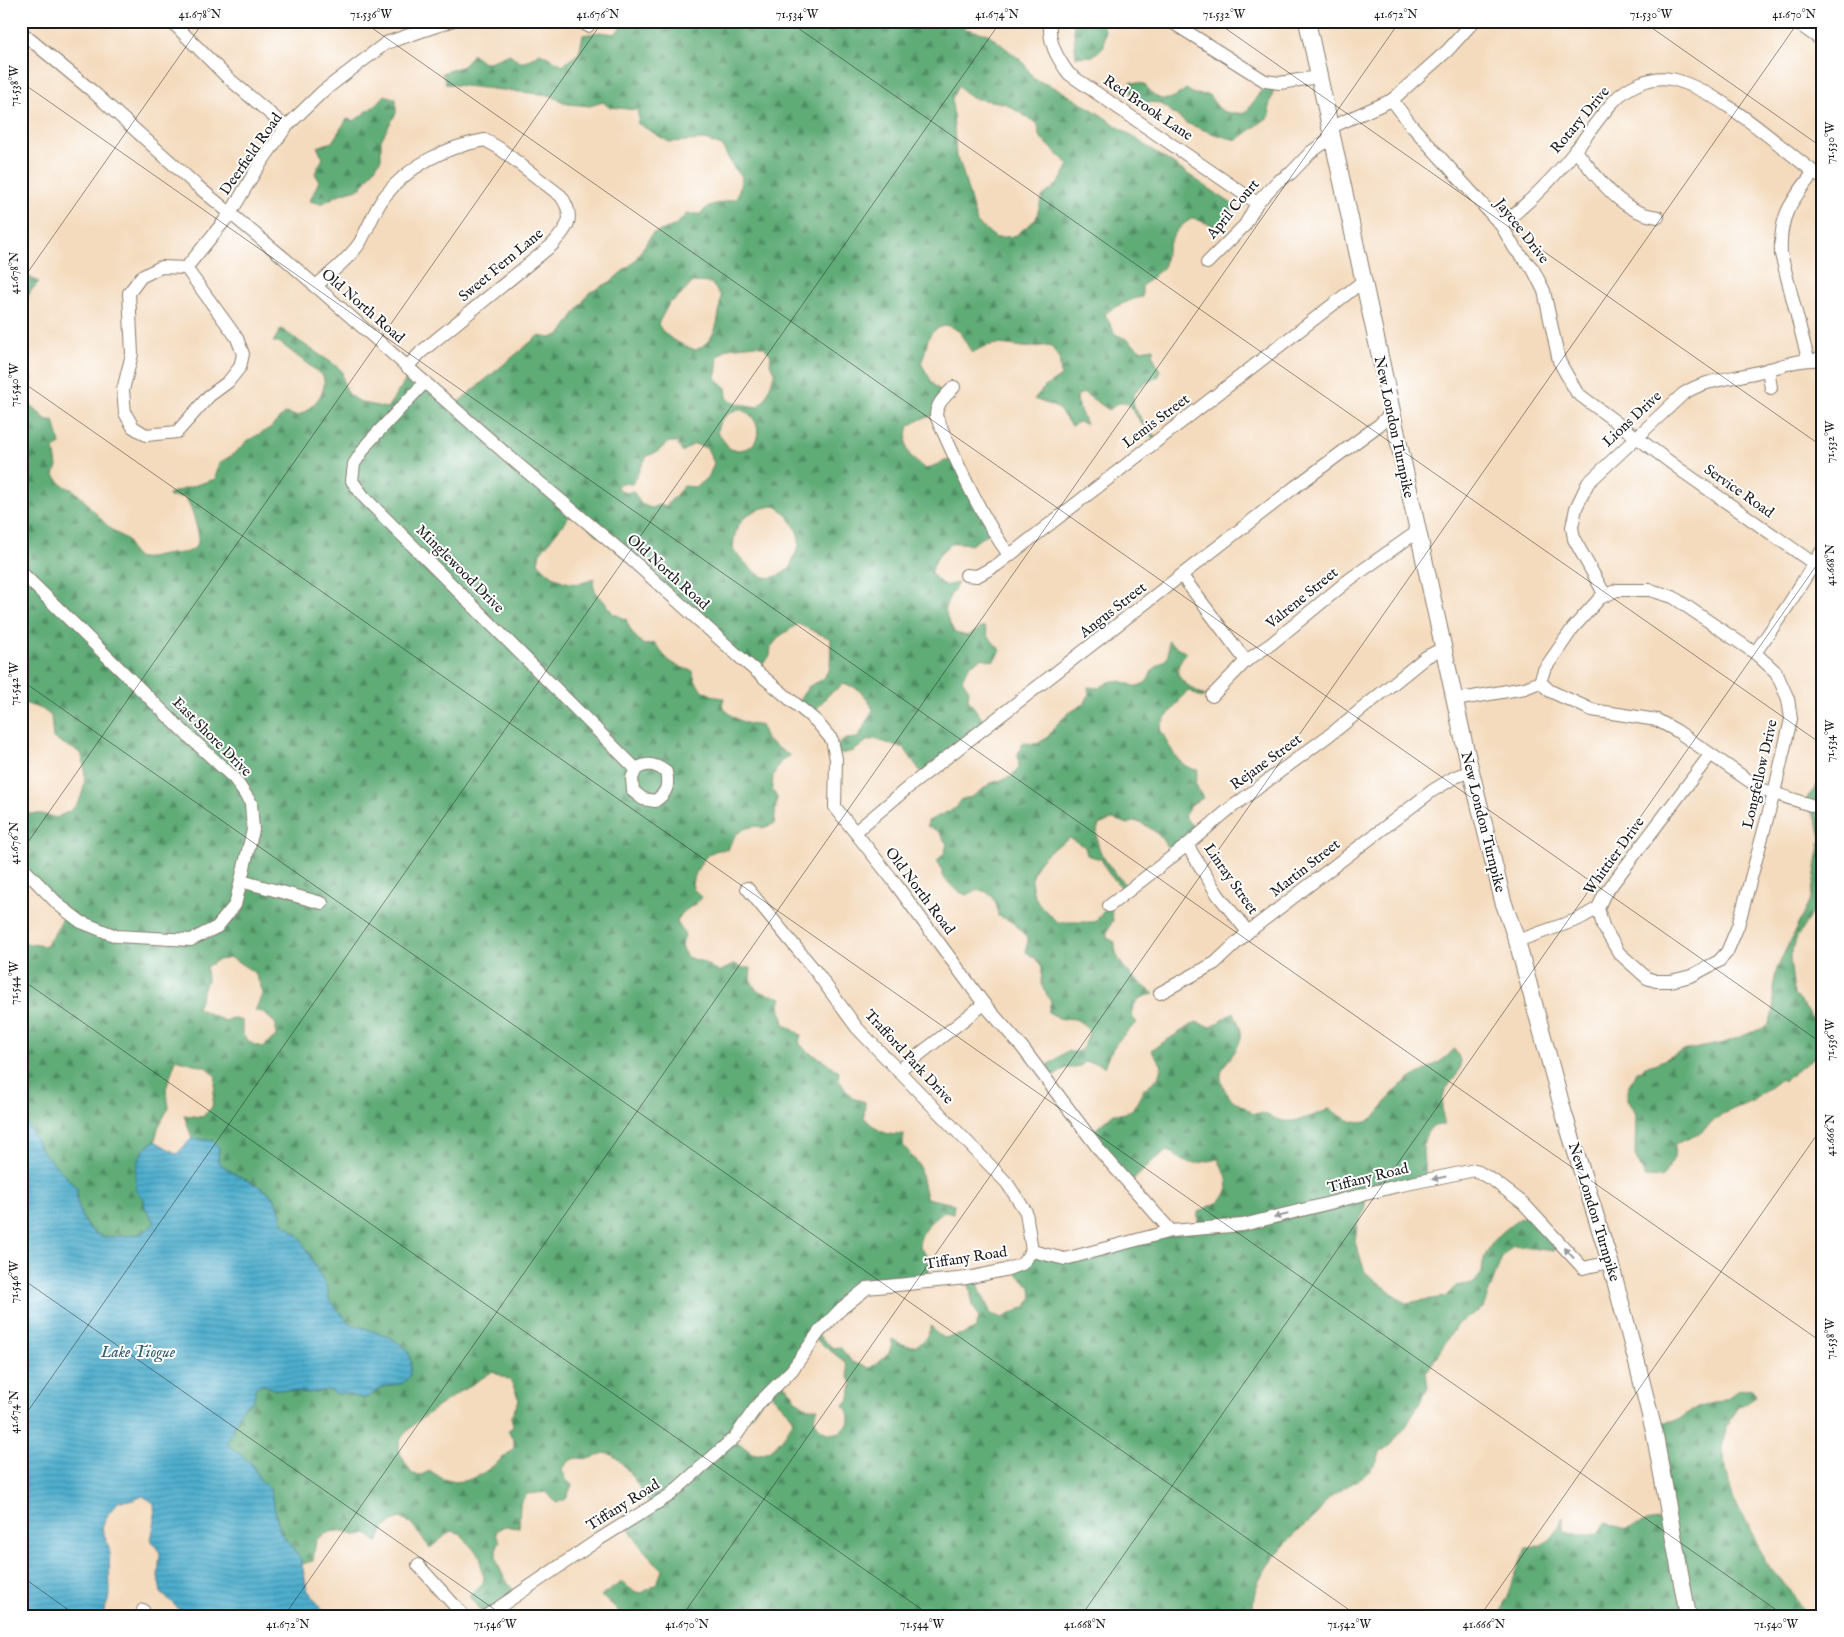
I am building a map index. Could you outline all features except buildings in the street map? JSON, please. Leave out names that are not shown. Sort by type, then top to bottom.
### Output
[{"type":"main road","name":"New London Turnpike","points":[[1307,21],[1454,700],[1503,900],[1517,941],[1562,1105],[1610,1262],[1654,1431],[1688,1616]]},
{"type":"street","points":[[171,21],[228,78],[286,127]]},
{"type":"street","name":"Deerfield Road","points":[[190,274],[230,214],[256,170],[286,127],[322,92],[390,41],[451,21]]},
{"type":"street","name":"Red Brook Lane","points":[[1050,21],[1051,43],[1059,61],[1069,74],[1257,203]]},
{"type":"street","points":[[1170,21],[1265,81],[1288,82],[1318,76]]},
{"type":"street","points":[[1392,100],[1448,50],[1474,21]]},
{"type":"street","points":[[1794,21],[1823,41]]},
{"type":"street","name":"Old North Road","points":[[21,32],[78,78],[125,123],[513,460],[633,561],[744,661],[816,721],[832,740],[836,759],[835,807],[984,1004],[1022,1047],[1122,1177],[1171,1231]]},
{"type":"street","name":"Rotary Drive","points":[[1501,226],[1530,200],[1575,150],[1604,112],[1625,91],[1650,80],[1670,79],[1695,87],[1721,101],[1818,175]]},
{"type":"street","name":"April Court","points":[[1208,263],[1245,224],[1257,203],[1330,133],[1350,116],[1392,100]]},
{"type":"street","name":"Jaycee Drive","points":[[1392,100],[1501,226],[1515,249],[1533,269],[1544,291],[1559,361],[1569,383],[1586,401],[1637,437]]},
{"type":"street","name":"Sweet Fern Lane","points":[[315,287],[348,258],[358,244],[383,198],[400,180],[431,157],[451,149],[485,140],[499,148],[561,196],[568,207],[570,219],[563,233],[552,245],[421,352],[406,367]]},
{"type":"street","points":[[1575,150],[1607,188],[1625,205],[1642,215],[1658,217]]},
{"type":"street","points":[[1808,359],[1781,254],[1780,238],[1781,224],[1790,203],[1818,175]]},
{"type":"street","points":[[161,267],[190,274],[237,338],[243,354],[240,368],[228,382],[209,396],[176,432],[146,435],[133,427],[126,413],[123,390],[132,354],[129,293],[141,277],[161,267]]},
{"type":"street","name":"Lemis Street","points":[[966,575],[977,576],[1009,555],[1362,282]]},
{"type":"street","name":"Lions Drive","points":[[1605,595],[1574,539],[1573,518],[1588,483],[1683,394],[1696,386],[1808,359],[1823,360]]},
{"type":"street","points":[[1768,369],[1771,388]]},
{"type":"street","name":"Minglewood Drive","points":[[425,382],[367,444],[354,464],[352,481],[364,497],[636,769]]},
{"type":"street","points":[[954,387],[940,402],[936,409],[936,416],[976,503],[990,529],[1009,555]]},
{"type":"street","name":"Angus Street","points":[[855,832],[911,785],[1295,487],[1379,425],[1391,413]]},
{"type":"street","name":"Service Road","points":[[1637,437],[1818,567]]},
{"type":"street","name":"Valrene Street","points":[[1212,696],[1246,661],[1271,644],[1350,579],[1418,532]]},
{"type":"street","points":[[1755,653],[1818,567],[1823,550]]},
{"type":"street","name":"East Shore Drive","points":[[21,572],[182,730],[234,778],[251,803],[253,830],[235,905],[217,927],[191,940],[180,941],[116,936],[81,922],[60,906],[21,866]]},
{"type":"street","points":[[1182,576],[1246,661]]},
{"type":"street","name":"Longfellow Drive","points":[[1598,908],[1603,926],[1620,953],[1647,978],[1656,981],[1671,981],[1691,976],[1719,961],[1733,941],[1774,793],[1791,719],[1788,699],[1776,672],[1755,653],[1668,595],[1650,590],[1617,590],[1605,595]]},
{"type":"street","points":[[1454,700],[1525,688],[1540,682],[1544,670],[1573,628],[1605,595]]},
{"type":"street","name":"Rejane Street","points":[[1109,906],[1228,810],[1336,730],[1426,656],[1443,648]]},
{"type":"street","points":[[1540,682],[1559,696],[1592,710],[1657,720],[1677,731],[1753,784],[1814,806]]},
{"type":"street","name":"Whittier Drive","points":[[1517,941],[1579,919],[1598,908],[1604,895],[1710,755]]},
{"type":"street","name":"Martin Street","points":[[1160,993],[1215,964],[1248,932],[1432,791],[1455,777],[1471,771]]},
{"type":"street","name":"Linray Street","points":[[1187,845],[1218,895],[1248,932]]},
{"type":"street","points":[[241,881],[322,903]]},
{"type":"street","name":"Trafford Park Drive","points":[[747,888],[817,973],[858,1028],[898,1072],[1007,1183],[1026,1212],[1032,1252]]},
{"type":"street","points":[[898,1072],[984,1004]]},
{"type":"street","name":"Tiffany Road","points":[[486,1616],[598,1540],[670,1495],[735,1437],[759,1404],[792,1370],[819,1332],[842,1308],[867,1288],[967,1278],[1005,1270],[1022,1264],[1032,1252],[1065,1259],[1171,1231],[1243,1225],[1398,1186],[1474,1170],[1494,1181],[1522,1203],[1583,1268],[1610,1262]]},
{"type":"street","points":[[418,1565],[464,1616]]},
{"type":"green space","points":[[626,21],[961,21],[966,29],[988,34],[1023,62],[1034,79],[1058,89],[1098,113],[1235,206],[1224,221],[1214,226],[1193,218],[1186,222],[1176,232],[1169,244],[1164,267],[1142,286],[1142,297],[1122,304],[1105,314],[1115,334],[1128,340],[1140,350],[1154,348],[1152,354],[1160,371],[1159,376],[1136,391],[1133,397],[1139,416],[1157,439],[1154,440],[1127,403],[1118,403],[1109,410],[1084,393],[1078,395],[1076,401],[1086,424],[1079,422],[1071,426],[1058,408],[1034,399],[1046,386],[1061,376],[1059,357],[1050,345],[1025,347],[996,344],[972,353],[959,331],[947,325],[930,335],[921,363],[933,384],[949,399],[936,415],[921,419],[909,426],[906,440],[908,451],[914,460],[926,469],[945,461],[954,460],[990,532],[971,545],[957,543],[946,547],[936,560],[931,573],[944,586],[958,583],[949,597],[946,608],[947,618],[955,633],[968,636],[984,626],[988,636],[1001,651],[993,661],[982,658],[970,665],[962,679],[969,690],[968,699],[987,726],[923,775],[904,748],[874,739],[867,741],[854,751],[835,755],[835,745],[847,739],[858,738],[873,710],[865,696],[857,689],[843,684],[827,696],[811,716],[796,704],[809,686],[822,680],[830,668],[831,639],[798,624],[780,636],[771,647],[770,656],[757,671],[572,513],[540,553],[538,562],[550,574],[563,581],[578,583],[594,578],[593,584],[596,593],[612,613],[626,619],[633,634],[644,645],[655,643],[671,661],[680,667],[693,671],[696,682],[703,690],[713,696],[724,698],[722,705],[725,710],[745,723],[761,725],[766,740],[790,756],[780,762],[773,776],[772,790],[777,797],[774,824],[762,828],[759,826],[748,828],[739,832],[728,850],[714,852],[704,859],[692,884],[694,890],[702,897],[679,917],[677,922],[685,935],[681,947],[687,957],[703,962],[719,972],[735,964],[741,968],[751,968],[750,979],[757,991],[782,998],[780,1005],[784,1024],[801,1035],[799,1042],[806,1050],[839,1071],[838,1079],[852,1098],[865,1102],[864,1117],[882,1132],[898,1135],[904,1134],[903,1145],[919,1165],[926,1198],[954,1204],[953,1213],[945,1211],[936,1217],[925,1230],[920,1240],[919,1246],[927,1256],[931,1281],[866,1288],[818,1335],[833,1348],[840,1347],[852,1362],[870,1368],[882,1360],[888,1353],[891,1349],[892,1339],[906,1345],[916,1345],[925,1339],[931,1326],[936,1333],[944,1338],[975,1329],[979,1318],[973,1305],[968,1280],[977,1277],[980,1290],[991,1314],[1003,1318],[1027,1306],[1032,1298],[1031,1287],[1012,1269],[1032,1252],[1066,1259],[1198,1229],[1198,1212],[1219,1202],[1228,1191],[1227,1177],[1218,1159],[1188,1163],[1167,1151],[1156,1158],[1128,1184],[1089,1135],[1114,1113],[1124,1113],[1133,1108],[1142,1095],[1143,1090],[1158,1078],[1162,1065],[1151,1050],[1196,1022],[1211,1027],[1234,1012],[1241,1037],[1238,1046],[1222,1071],[1223,1086],[1231,1099],[1253,1114],[1265,1114],[1283,1121],[1300,1120],[1329,1109],[1353,1121],[1368,1121],[1377,1114],[1393,1093],[1404,1083],[1434,1066],[1454,1049],[1458,1056],[1460,1068],[1447,1088],[1442,1101],[1444,1125],[1435,1126],[1429,1130],[1425,1137],[1423,1154],[1427,1179],[1365,1195],[1365,1210],[1357,1225],[1355,1242],[1365,1272],[1405,1303],[1445,1297],[1456,1286],[1474,1283],[1482,1273],[1483,1262],[1491,1245],[1504,1231],[1528,1213],[1559,1244],[1554,1251],[1513,1246],[1502,1257],[1483,1308],[1458,1323],[1426,1373],[1428,1387],[1407,1425],[1391,1445],[1380,1452],[1377,1461],[1365,1475],[1327,1500],[1318,1513],[1294,1535],[1272,1560],[1263,1573],[1257,1587],[1253,1601],[1254,1616],[621,1616],[613,1605],[601,1596],[622,1582],[633,1591],[642,1593],[657,1584],[662,1570],[637,1542],[626,1521],[650,1505],[625,1467],[619,1460],[606,1453],[592,1458],[573,1459],[562,1469],[566,1480],[572,1485],[566,1499],[556,1503],[547,1492],[527,1494],[520,1503],[519,1528],[505,1526],[497,1530],[496,1535],[500,1541],[496,1554],[497,1562],[503,1576],[516,1594],[484,1615],[469,1596],[483,1583],[481,1558],[460,1533],[451,1531],[430,1548],[411,1523],[400,1518],[386,1526],[379,1541],[376,1542],[366,1534],[354,1535],[339,1531],[325,1534],[316,1540],[313,1561],[302,1564],[280,1532],[270,1489],[260,1480],[252,1464],[226,1445],[242,1408],[250,1404],[255,1387],[263,1385],[275,1389],[308,1393],[329,1390],[336,1394],[344,1393],[364,1399],[383,1387],[403,1383],[390,1337],[349,1323],[329,1299],[327,1288],[300,1237],[282,1222],[279,1208],[274,1198],[267,1191],[238,1176],[218,1161],[219,1147],[213,1141],[192,1138],[184,1115],[202,1117],[212,1107],[216,1077],[208,1068],[176,1059],[166,1089],[169,1107],[158,1128],[155,1141],[149,1144],[145,1208],[155,1222],[146,1231],[138,1234],[108,1237],[92,1230],[82,1218],[79,1210],[77,1188],[41,1150],[27,1123],[21,1123],[21,1113],[30,1105],[32,1089],[28,1080],[21,1077],[21,940],[25,943],[44,946],[54,935],[66,912],[21,866],[21,813],[42,814],[56,818],[69,811],[80,798],[85,775],[81,753],[53,738],[51,716],[42,709],[21,702],[21,367],[24,374],[33,378],[27,390],[29,404],[48,421],[54,420],[60,444],[54,449],[57,466],[54,475],[64,486],[75,491],[107,525],[128,540],[130,549],[134,554],[143,558],[189,551],[195,547],[198,541],[197,529],[188,502],[184,497],[169,497],[168,494],[215,479],[219,463],[234,454],[247,441],[270,428],[285,413],[297,416],[318,400],[323,388],[323,376],[279,342],[273,342],[281,329],[338,367],[342,371],[346,389],[350,395],[361,402],[387,408],[410,374],[450,409],[538,336],[551,338],[561,334],[589,293],[610,282],[634,262],[652,234],[674,226],[687,214],[700,214],[709,206],[737,198],[742,177],[733,167],[722,146],[705,140],[669,142],[637,123],[639,119],[637,110],[609,107],[603,102],[590,106],[568,104],[549,95],[446,84],[442,73],[463,66],[473,54],[482,62],[489,62],[510,54],[519,62],[525,62],[540,53],[563,65],[579,53],[583,35],[600,32],[615,34]],"holes":[[[958,86],[971,98],[1004,103],[1038,124],[1039,136],[1069,165],[1059,183],[1042,197],[1036,219],[1015,236],[996,238],[977,223],[961,166],[956,157],[952,98]],[[693,282],[711,283],[721,296],[716,327],[704,345],[696,350],[690,348],[674,340],[661,329],[658,324],[669,303],[678,298]],[[756,345],[764,347],[771,355],[770,364],[775,372],[766,398],[758,407],[733,403],[727,397],[726,388],[716,378],[718,356],[728,348]],[[738,409],[747,413],[753,419],[757,426],[758,434],[750,447],[742,450],[730,449],[717,432],[719,423],[727,415]],[[669,442],[677,442],[682,452],[694,444],[707,448],[714,463],[709,476],[696,487],[684,486],[666,506],[659,505],[651,508],[641,504],[633,491],[626,493],[616,487],[621,483],[632,484],[647,456],[657,452]],[[775,506],[784,512],[798,534],[799,545],[791,567],[782,574],[773,577],[759,575],[733,550],[739,524],[744,518],[757,510]],[[232,958],[255,973],[263,992],[255,1011],[263,1012],[276,1024],[276,1036],[263,1047],[254,1045],[242,1035],[242,1021],[231,1018],[225,1021],[197,1008],[207,980],[206,967],[218,960]],[[814,1338],[845,1362],[852,1383],[850,1398],[844,1405],[849,1414],[849,1422],[839,1432],[825,1432],[814,1417],[818,1408],[808,1408],[794,1399],[793,1393],[780,1381]],[[493,1371],[511,1381],[519,1400],[511,1417],[513,1426],[508,1431],[514,1440],[514,1448],[484,1473],[466,1480],[456,1482],[445,1479],[430,1471],[421,1475],[412,1474],[399,1450],[402,1438],[410,1428],[439,1406]],[[769,1392],[789,1413],[793,1421],[777,1445],[765,1453],[752,1453],[733,1438]]]},
{"type":"green space","points":[[1073,21],[1100,21],[1105,30],[1104,46],[1093,56],[1076,57]]},
{"type":"green space","points":[[1131,82],[1144,84],[1154,95],[1163,99],[1173,97],[1186,89],[1194,94],[1209,95],[1223,111],[1242,114],[1247,111],[1267,82],[1276,83],[1269,106],[1270,116],[1237,140],[1217,135],[1186,123],[1160,103],[1146,102],[1131,94]]},
{"type":"green space","points":[[385,95],[396,99],[396,113],[381,140],[381,159],[361,188],[340,194],[321,204],[310,201],[319,181],[315,173],[323,158],[317,147],[332,142],[347,119],[354,121],[378,103]]},
{"type":"green space","points":[[21,273],[39,282],[30,292],[21,311]]},
{"type":"green space","points":[[1168,641],[1186,653],[1180,661],[1178,668],[1178,674],[1181,679],[1191,688],[1205,696],[1202,698],[1190,691],[1186,692],[1162,723],[1160,729],[1179,761],[1198,770],[1195,783],[1203,798],[1193,803],[1184,816],[1198,833],[1173,854],[1157,834],[1142,823],[1135,821],[1128,824],[1113,819],[1099,825],[1097,842],[1100,851],[1110,867],[1128,888],[1125,891],[1109,874],[1101,859],[1087,855],[1085,847],[1070,838],[1044,856],[1033,872],[1033,891],[1038,902],[1057,922],[1095,922],[1110,904],[1113,920],[1107,931],[1107,938],[1115,942],[1118,958],[1128,972],[1154,994],[1138,1000],[1131,1015],[1137,1023],[1117,1042],[1104,1067],[1097,1063],[1085,1062],[1080,1066],[1064,1069],[1048,1081],[1040,1071],[1067,1051],[1076,1052],[1080,1050],[1085,1044],[1089,1031],[1075,1019],[1063,1020],[1048,1012],[1051,1002],[1041,984],[1042,968],[1036,959],[1026,952],[1028,939],[1022,931],[1007,919],[998,916],[996,903],[993,898],[985,891],[967,895],[963,894],[942,876],[942,869],[937,861],[945,852],[947,844],[938,831],[927,826],[928,821],[956,808],[962,799],[972,797],[991,783],[1011,777],[1019,768],[1018,754],[1023,743],[1037,744],[1048,737],[1056,725],[1069,713],[1085,703],[1089,694],[1088,687],[1099,688],[1109,682],[1117,681],[1137,687],[1146,682],[1152,671],[1168,657]]},
{"type":"green space","points":[[1823,778],[1823,895],[1797,937],[1790,958],[1794,994],[1809,1013],[1823,1043],[1823,1057],[1813,1058],[1784,1081],[1781,1079],[1752,1101],[1722,1114],[1699,1134],[1675,1144],[1674,1158],[1662,1178],[1645,1177],[1635,1155],[1636,1114],[1627,1100],[1627,1090],[1636,1071],[1642,1070],[1645,1066],[1655,1064],[1682,1051],[1724,1043],[1768,1026],[1774,1010],[1773,988],[1777,968],[1811,898],[1821,838],[1817,821],[1807,804],[1807,798]]},
{"type":"green space","points":[[1752,1389],[1756,1396],[1738,1408],[1725,1428],[1722,1451],[1730,1487],[1733,1499],[1748,1524],[1764,1560],[1789,1589],[1806,1616],[1499,1616],[1526,1548],[1545,1543],[1550,1539],[1558,1530],[1563,1517],[1563,1530],[1571,1534],[1597,1534],[1607,1522],[1622,1529],[1629,1529],[1647,1522],[1668,1518],[1653,1425],[1677,1421],[1692,1410],[1727,1398],[1737,1391]]},
{"type":"water","name":"Lake Tiogue","points":[[21,1123],[27,1123],[41,1150],[77,1188],[79,1210],[86,1224],[91,1230],[105,1237],[138,1234],[146,1231],[155,1222],[145,1208],[144,1199],[136,1191],[136,1169],[144,1150],[149,1145],[155,1141],[177,1154],[192,1138],[213,1141],[219,1147],[218,1161],[227,1169],[258,1186],[274,1198],[279,1208],[282,1222],[300,1237],[327,1288],[329,1299],[349,1323],[390,1337],[408,1350],[411,1361],[410,1376],[403,1383],[383,1387],[364,1399],[344,1393],[336,1394],[329,1390],[308,1393],[275,1389],[263,1385],[256,1387],[254,1400],[242,1408],[227,1444],[252,1464],[260,1480],[270,1489],[280,1532],[301,1559],[307,1589],[327,1616],[197,1616],[179,1609],[161,1593],[158,1577],[160,1553],[151,1540],[155,1520],[154,1503],[143,1496],[133,1500],[119,1501],[108,1514],[102,1528],[109,1548],[110,1596],[102,1616],[21,1616]]}]
